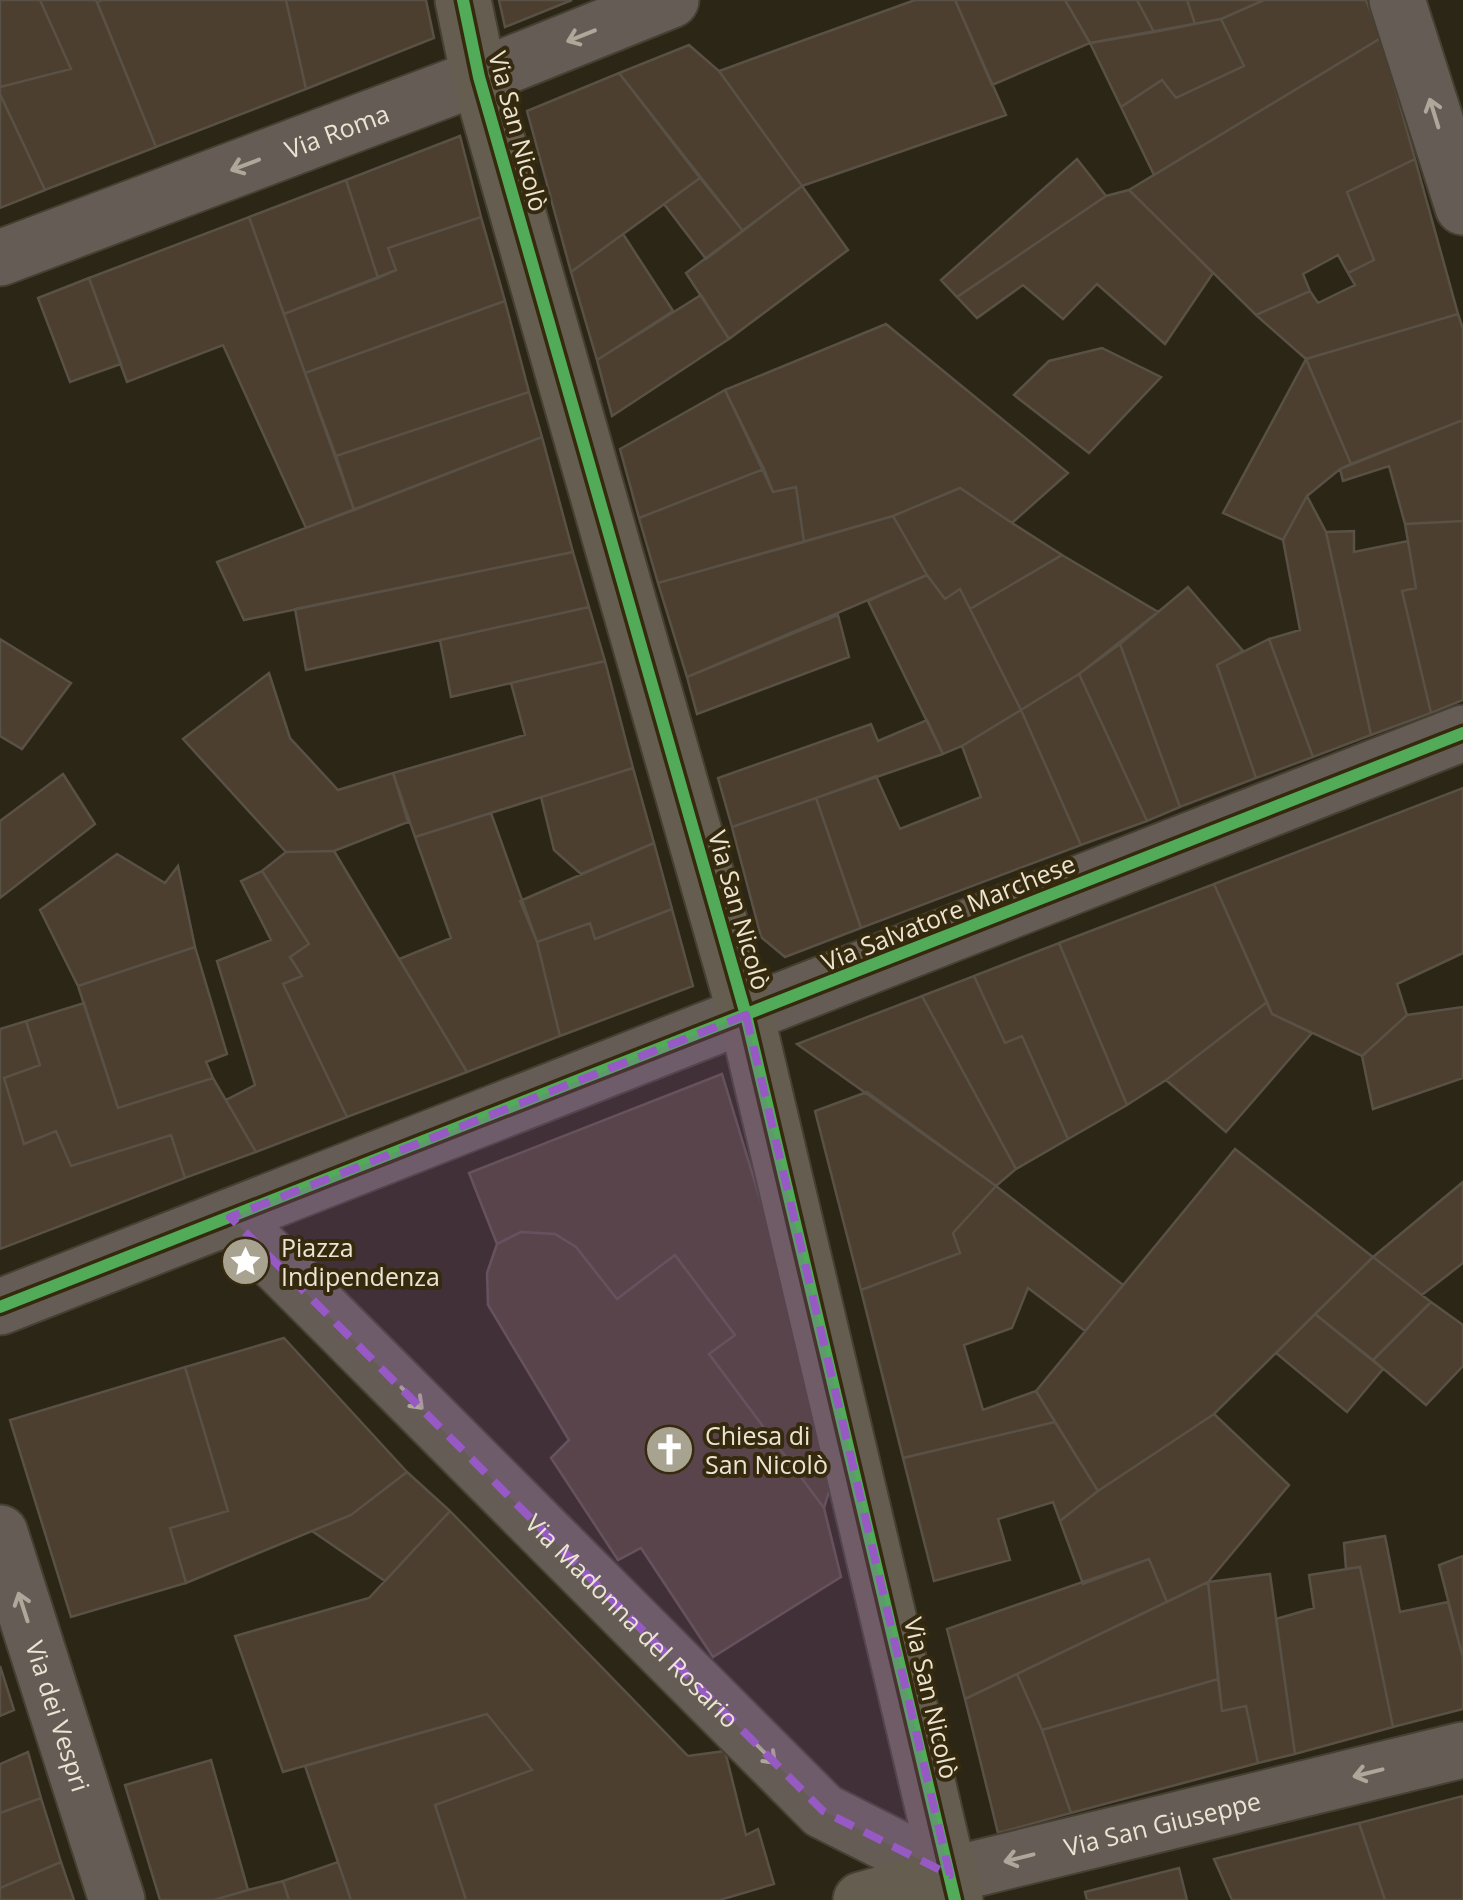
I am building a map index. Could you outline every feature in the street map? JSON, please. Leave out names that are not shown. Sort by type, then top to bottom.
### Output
[{"type":"main road","name":"Via San Nicolò","points":[[463,0],[479,77],[746,1016],[952,1887]]},
{"type":"main road","name":"Via San Giuseppe","points":[[862,1900],[952,1887]]},
{"type":"street","name":"Via Roma","points":[[0,258],[671,0]]},
{"type":"street","points":[[1397,0],[1463,207]]},
{"type":"street","name":"Via Salvatore Marchese","points":[[0,1307],[1463,733]]},
{"type":"street","name":"Via Madonna del Rosario","points":[[230,1217],[823,1811],[952,1887]]},
{"type":"street","name":"Via dei Vespri","points":[[0,1533],[116,1900]]},
{"type":"street","name":"Via San Giuseppe","points":[[952,1887],[1463,1750]]},
{"type":"highlighted area","points":[[746,1015],[950,1875],[823,1811],[230,1217]]},
{"type":"building","points":[[0,0],[40,0],[71,69],[0,87]]},
{"type":"building","points":[[40,0],[96,0],[156,147],[45,190],[0,94],[0,87],[71,69]]},
{"type":"building","points":[[286,0],[306,89],[156,147],[97,2]]},
{"type":"building","points":[[286,0],[426,0],[434,38],[306,89]]},
{"type":"building","points":[[499,0],[572,0],[505,27]]},
{"type":"building","points":[[915,0],[955,0],[1006,115],[802,186],[719,71]]},
{"type":"building","points":[[955,0],[1065,0],[1090,43],[992,85]]},
{"type":"building","points":[[1065,0],[1137,0],[1154,32],[1090,43]]},
{"type":"building","points":[[1137,0],[1187,0],[1195,24],[1154,32]]},
{"type":"building","points":[[1187,0],[1264,0],[1221,19],[1195,24]]},
{"type":"building","points":[[1264,0],[1366,0],[1381,38],[1154,175],[1121,107],[1162,80],[1176,98],[1244,66],[1221,19]]},
{"type":"building","points":[[1221,19],[1244,66],[1176,98],[1162,80],[1121,107],[1090,43]]},
{"type":"building","points":[[1381,38],[1415,159],[1347,192],[1374,260],[1348,273],[1338,255],[1303,274],[1310,291],[1256,315],[1129,190]]},
{"type":"building","points":[[689,45],[719,71],[802,186],[743,231],[619,73]]},
{"type":"building","points":[[619,73],[700,178],[571,272],[527,111]]},
{"type":"building","points":[[0,94],[45,190],[0,208]]},
{"type":"building","points":[[460,136],[481,217],[388,248],[396,270],[378,278],[346,180]]},
{"type":"building","points":[[1077,159],[1106,196],[957,297],[941,280]]},
{"type":"building","points":[[1415,159],[1458,314],[1306,359],[1256,315],[1310,291],[1318,303],[1355,285],[1348,273],[1374,260],[1347,192]]},
{"type":"building","points":[[700,178],[743,231],[706,259],[664,204]]},
{"type":"building","points":[[346,180],[378,278],[284,314],[249,217]]},
{"type":"building","points":[[802,186],[848,250],[729,339],[686,273]]},
{"type":"building","points":[[1129,190],[1213,273],[1165,344],[1097,284],[1063,319],[1023,285],[977,318],[957,297],[1106,196]]},
{"type":"building","points":[[249,217],[354,510],[306,528],[223,345],[127,382],[89,278]]},
{"type":"building","points":[[481,217],[505,301],[305,373],[284,314],[396,270],[388,248]]},
{"type":"building","points":[[623,234],[673,311],[597,360],[571,272]]},
{"type":"building","points":[[89,278],[121,364],[70,382],[38,298]]},
{"type":"building","points":[[701,295],[729,339],[612,416],[597,360]]},
{"type":"building","points":[[505,301],[529,392],[336,456],[305,373]]},
{"type":"building","points":[[1458,314],[1463,329],[1463,420],[1351,464],[1306,359]]},
{"type":"building","points":[[886,324],[1068,473],[1012,523],[960,488],[893,516],[804,542],[796,487],[773,492],[725,390]]},
{"type":"building","points":[[1102,348],[1161,377],[1089,453],[1014,395],[1049,361]]},
{"type":"building","points":[[1306,359],[1351,464],[1307,496],[1283,540],[1223,513]]},
{"type":"building","points":[[725,390],[764,469],[639,518],[620,449]]},
{"type":"building","points":[[529,392],[542,437],[354,510],[336,456]]},
{"type":"building","points":[[1463,420],[1463,521],[1405,524],[1389,466],[1343,481],[1340,469]]},
{"type":"building","points":[[542,437],[573,552],[244,620],[217,562]]},
{"type":"building","points":[[764,469],[773,492],[796,487],[804,542],[658,583],[639,518]]},
{"type":"building","points":[[960,488],[1062,555],[970,609],[960,589],[945,599],[893,516]]},
{"type":"building","points":[[1307,496],[1326,532],[1371,735],[1313,757],[1269,639],[1300,630],[1283,540]]},
{"type":"building","points":[[893,516],[927,575],[687,677],[658,583]]},
{"type":"building","points":[[1463,521],[1463,700],[1431,713],[1402,591],[1416,588],[1405,524]]},
{"type":"building","points":[[1354,531],[1354,552],[1408,541],[1416,588],[1402,591],[1431,713],[1371,735],[1326,532]]},
{"type":"building","points":[[573,552],[589,607],[306,670],[295,609]]},
{"type":"building","points":[[1062,555],[1158,612],[1079,674],[1021,710],[970,609]]},
{"type":"building","points":[[927,575],[945,599],[960,589],[1021,710],[943,754],[868,601]]},
{"type":"building","points":[[1188,587],[1243,651],[1217,665],[1256,778],[1180,807],[1120,644]]},
{"type":"building","points":[[589,607],[605,661],[451,697],[440,640]]},
{"type":"building","points":[[838,615],[849,657],[697,714],[687,677]]},
{"type":"building","points":[[0,639],[71,683],[22,749],[0,736]]},
{"type":"building","points":[[1269,639],[1313,757],[1256,778],[1217,665]]},
{"type":"building","points":[[1120,644],[1180,807],[1147,821],[1079,674]]},
{"type":"building","points":[[605,661],[633,768],[415,837],[393,773],[525,735],[511,683]]},
{"type":"building","points":[[269,673],[290,738],[338,790],[393,773],[408,822],[334,851],[286,852],[183,739]]},
{"type":"building","points":[[1079,674],[1147,821],[1081,845],[1021,710]]},
{"type":"building","points":[[1021,710],[1081,845],[861,928],[816,798],[876,776],[900,829],[981,797],[962,746]]},
{"type":"building","points":[[927,720],[943,754],[732,827],[718,778],[871,724],[878,741]]},
{"type":"building","points":[[633,768],[654,843],[581,874],[554,850],[541,797]]},
{"type":"building","points":[[63,774],[95,824],[0,898],[0,821]]},
{"type":"building","points":[[1463,788],[1463,953],[1397,984],[1407,1015],[1362,1056],[1272,1014],[1214,884]]},
{"type":"building","points":[[816,798],[861,928],[785,957],[761,937],[732,827]]},
{"type":"building","points":[[491,813],[537,942],[560,1036],[467,1072],[399,959],[451,938],[415,837]]},
{"type":"building","points":[[654,843],[672,909],[595,939],[590,923],[537,942],[520,901]]},
{"type":"building","points":[[334,851],[467,1072],[347,1117],[283,984],[302,976],[290,957],[309,944],[262,871],[286,852]]},
{"type":"building","points":[[117,854],[165,883],[178,866],[195,947],[78,986],[40,910]]},
{"type":"building","points":[[262,871],[309,944],[290,957],[302,976],[283,984],[347,1117],[256,1152],[226,1100],[255,1085],[217,961],[271,940],[241,881]]},
{"type":"building","points":[[1214,884],[1267,1002],[1127,1105],[1059,943]]},
{"type":"building","points":[[672,909],[693,986],[560,1036],[537,942],[590,923],[595,939]]},
{"type":"building","points":[[1059,943],[1127,1105],[1068,1139],[1022,1036],[1005,1043],[974,976]]},
{"type":"building","points":[[195,947],[227,1054],[206,1062],[213,1078],[118,1108],[78,986]]},
{"type":"building","points":[[974,976],[1005,1043],[1022,1036],[1068,1139],[1016,1169],[922,996]]},
{"type":"building","points":[[922,996],[1016,1169],[996,1186],[797,1044]]},
{"type":"building","points":[[1267,1002],[1272,1014],[1312,1033],[1226,1132],[1166,1080]]},
{"type":"building","points":[[84,1003],[118,1108],[213,1078],[256,1152],[185,1178],[171,1135],[71,1166],[56,1131],[24,1144],[4,1078],[40,1065],[26,1021]]},
{"type":"building","points":[[1463,1007],[1463,1078],[1373,1109],[1362,1056],[1407,1015]]},
{"type":"building","points":[[26,1021],[40,1065],[4,1078],[24,1144],[56,1131],[71,1166],[171,1135],[185,1178],[0,1249],[0,1029]]},
{"type":"building","points":[[722,1074],[839,1458],[824,1508],[709,1354],[735,1335],[675,1255],[617,1299],[576,1247],[555,1234],[521,1232],[497,1244],[469,1173]]},
{"type":"building","points":[[867,1092],[996,1186],[953,1233],[960,1253],[861,1290],[815,1111]]},
{"type":"building","points":[[1235,1149],[1373,1257],[1214,1414],[1098,1491],[1036,1391]]},
{"type":"building","points":[[1463,1182],[1463,1263],[1422,1295],[1373,1257]]},
{"type":"building","points":[[996,1186],[1123,1285],[1085,1331],[1028,1288],[1012,1328],[964,1345],[983,1410],[1036,1391],[1055,1422],[903,1458],[861,1290],[960,1253],[953,1233]]},
{"type":"building","name":"Chiesa di San Nicolò","points":[[521,1232],[555,1234],[576,1247],[617,1299],[675,1255],[735,1335],[709,1354],[824,1508],[841,1577],[713,1657],[641,1548],[618,1560],[551,1458],[569,1440],[488,1305],[487,1273],[497,1244]]},
{"type":"building","points":[[1373,1257],[1431,1302],[1373,1360],[1315,1314]]},
{"type":"building","points":[[1431,1302],[1463,1325],[1463,1366],[1426,1405],[1373,1360]]},
{"type":"building","points":[[1315,1314],[1383,1369],[1347,1412],[1276,1353]]},
{"type":"building","points":[[284,1338],[407,1472],[351,1515],[186,1583],[170,1528],[228,1511],[185,1367]]},
{"type":"building","points":[[185,1367],[228,1511],[170,1528],[186,1583],[71,1617],[10,1420]]},
{"type":"building","points":[[1214,1414],[1289,1485],[1208,1582],[1167,1602],[1149,1559],[1083,1584],[1060,1521]]},
{"type":"building","points":[[1055,1422],[1098,1491],[1060,1521],[1053,1502],[998,1519],[1010,1560],[934,1581],[903,1458]]},
{"type":"building","points":[[407,1472],[450,1511],[385,1581],[312,1531],[351,1515]]},
{"type":"building","points":[[450,1511],[688,1756],[725,1751],[746,1835],[758,1829],[774,1884],[720,1900],[466,1900],[435,1805],[532,1770],[487,1714],[283,1772],[235,1636],[369,1598]]},
{"type":"building","points":[[1385,1536],[1400,1612],[1448,1602],[1463,1658],[1463,1709],[1393,1727],[1360,1567],[1346,1569],[1344,1543]]},
{"type":"building","points":[[1463,1556],[1463,1658],[1439,1565]]},
{"type":"building","points":[[1149,1559],[1167,1602],[965,1699],[947,1629]]},
{"type":"building","points":[[1360,1567],[1393,1727],[1295,1754],[1276,1619],[1314,1608],[1309,1575]]},
{"type":"building","points":[[1270,1574],[1295,1754],[1258,1763],[1246,1706],[1222,1711],[1208,1582]]},
{"type":"building","points":[[1208,1582],[1218,1679],[1042,1730],[1017,1674]]},
{"type":"building","points":[[0,1666],[14,1710],[0,1716]]},
{"type":"building","points":[[1017,1674],[1042,1730],[1071,1813],[998,1833],[965,1699]]},
{"type":"building","points":[[1218,1679],[1222,1711],[1246,1706],[1258,1763],[1071,1813],[1042,1730]]},
{"type":"building","points":[[487,1714],[532,1770],[435,1805],[466,1900],[351,1900],[305,1766]]},
{"type":"building","points":[[28,1752],[41,1798],[0,1813],[0,1764]]},
{"type":"building","points":[[211,1760],[248,1890],[214,1900],[160,1900],[125,1785]]},
{"type":"building","points":[[1463,1796],[1463,1900],[1385,1900],[1359,1823]]},
{"type":"building","points":[[41,1798],[61,1862],[0,1888],[0,1813]]},
{"type":"building","points":[[1359,1823],[1385,1900],[1232,1900],[1214,1859]]},
{"type":"building","points":[[61,1862],[74,1900],[0,1900],[0,1888]]},
{"type":"building","points":[[338,1862],[351,1900],[289,1900],[283,1881]]},
{"type":"building","points":[[1179,1868],[1187,1900],[1087,1900],[1085,1892]]},
{"type":"building","points":[[283,1881],[289,1900],[214,1900],[248,1890]]},
{"type":"cycle path","points":[[463,0],[479,77],[746,1015],[955,1900]]},
{"type":"cycle path","points":[[0,1307],[1463,733]]},
{"type":"place","name":"Piazza Indipendenza","points":[[246,1261]]},
{"type":"place","name":"Chiesa di San Nicolò","points":[[670,1449]]}]
